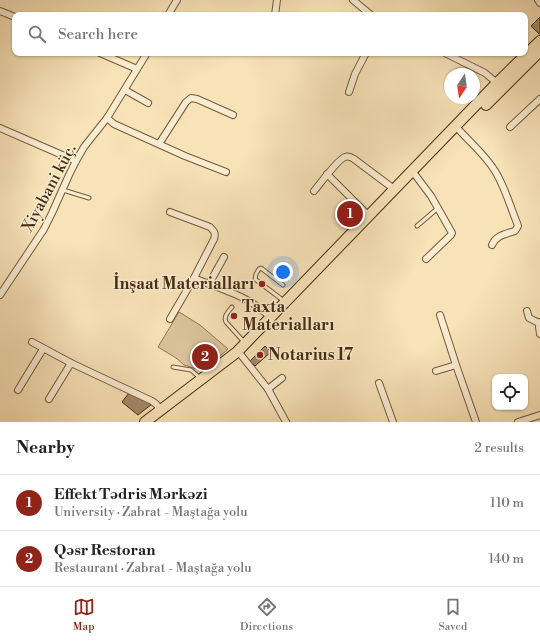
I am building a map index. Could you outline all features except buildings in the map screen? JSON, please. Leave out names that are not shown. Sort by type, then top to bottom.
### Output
[{"type":"main road","points":[[528,53],[540,41]]},
{"type":"main road","points":[[154,422],[232,364],[290,307],[416,176],[540,51]]},
{"type":"main road","points":[[145,422],[245,344],[525,56]]},
{"type":"street","points":[[170,12],[178,0]]},
{"type":"street","points":[[275,12],[277,0]]},
{"type":"street","points":[[353,0],[367,12]]},
{"type":"street","points":[[0,11],[12,16]]},
{"type":"street","points":[[107,56],[137,69]]},
{"type":"street","name":"Xiyabani küç.","points":[[0,295],[44,229],[68,175],[84,147],[107,118],[145,56]]},
{"type":"street","points":[[349,92],[355,74],[364,56]]},
{"type":"street","points":[[452,56],[485,73],[497,83]]},
{"type":"street","points":[[125,90],[148,103]]},
{"type":"street","points":[[159,144],[186,102],[191,98],[197,99],[233,115]]},
{"type":"street","points":[[510,127],[540,99]]},
{"type":"street","points":[[107,118],[114,124],[185,156],[226,172]]},
{"type":"street","points":[[0,128],[76,161]]},
{"type":"street","points":[[460,131],[488,160],[495,171],[518,226],[515,231],[497,237],[492,244]]},
{"type":"street","points":[[314,191],[341,159],[349,156],[394,189]]},
{"type":"street","points":[[327,174],[369,216]]},
{"type":"street","points":[[416,176],[431,196],[452,233],[426,259]]},
{"type":"street","points":[[170,212],[210,227],[214,230],[215,235],[194,278],[170,319]]},
{"type":"street","points":[[208,284],[224,257]]},
{"type":"street","points":[[194,278],[248,300],[271,317]]},
{"type":"street","points":[[527,311],[529,318],[539,323],[540,334]]},
{"type":"street","points":[[440,315],[476,422]]},
{"type":"street","points":[[32,342],[71,363],[152,401],[161,410]]},
{"type":"street","points":[[18,390],[43,349]]},
{"type":"street","points":[[241,355],[268,388],[286,422]]},
{"type":"street","points":[[49,399],[71,363]]},
{"type":"street","points":[[436,371],[456,365]]},
{"type":"street","points":[[268,388],[282,378]]},
{"type":"street","points":[[379,383],[393,422]]},
{"type":"street","points":[[518,422],[540,414]]},
{"type":"lane","points":[[62,190],[89,198]]},
{"type":"lane","points":[[417,226],[438,208]]},
{"type":"lane","points":[[283,285],[261,268],[256,274],[255,279],[285,302]]},
{"type":"lane","points":[[232,307],[224,319],[245,344]]},
{"type":"lane","points":[[174,366],[191,370],[201,379]]},
{"type":"path","points":[[191,370],[200,356]]},
{"type":"shaded area","points":[[179,312],[200,325],[228,349],[203,371],[184,365],[176,358],[158,347]]},
{"type":"place","name":"Effekt Tədris Mərkəzi","points":[[350,214]]},
{"type":"place","name":"İnşaat Materialları","points":[[262,284]]},
{"type":"place","name":"Taxta Materialları","points":[[234,316]]},
{"type":"place","name":"Notarius 17","points":[[260,355]]},
{"type":"place","name":"Qəsr Restoran","points":[[205,357]]}]
